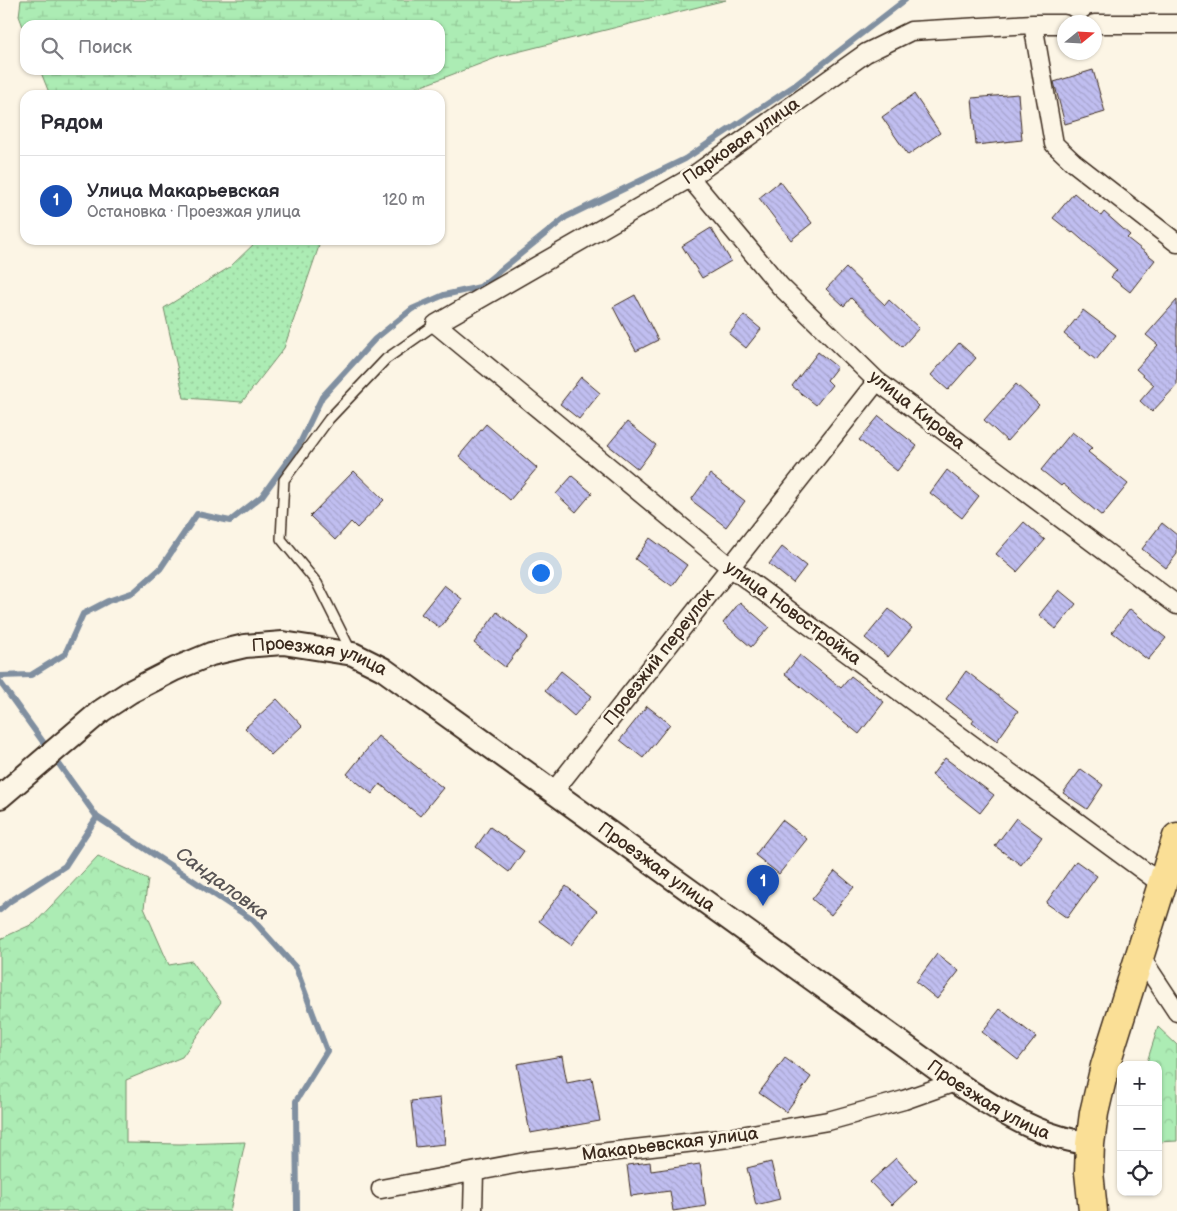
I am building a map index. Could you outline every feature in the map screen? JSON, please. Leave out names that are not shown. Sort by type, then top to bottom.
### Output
[{"type":"main road","points":[[1092,1211],[1089,1172],[1094,1113],[1105,1066],[1177,837]]},
{"type":"street","points":[[1033,24],[1054,144],[1073,162],[1177,243]]},
{"type":"street","name":"Парковая улица","points":[[436,324],[690,178],[866,53],[911,31],[1057,24]]},
{"type":"street","points":[[1102,24],[1177,24]]},
{"type":"street","name":"улица Кирова","points":[[690,178],[780,286],[877,381],[1177,605]]},
{"type":"street","name":"улица Новостройка","points":[[436,324],[730,567],[1163,884]]},
{"type":"street","name":"Проезжий переулок","points":[[553,792],[877,381]]},
{"type":"street","name":"Проезжая улица","points":[[6,791],[101,711],[130,692],[175,669],[211,654],[245,646],[283,643],[353,654],[383,669],[955,1082],[1000,1111],[1033,1127],[1058,1137],[1090,1144]]},
{"type":"street","points":[[1140,956],[1177,1012]]},
{"type":"street","name":"Макарьевская улица","points":[[381,1189],[531,1162],[729,1138],[828,1121],[904,1100],[955,1082]]},
{"type":"street","points":[[473,1211],[474,1172]]},
{"type":"lane","points":[[353,654],[317,583],[281,539],[284,480],[329,419],[386,359],[436,324]]},
{"type":"green space","points":[[21,0],[726,0],[501,56],[411,90],[48,90],[42,75],[445,75],[445,20],[20,20],[19,16]]},
{"type":"green space","points":[[253,245],[319,246],[284,348],[242,402],[184,398],[164,308],[230,267]]},
{"type":"green space","points":[[98,856],[148,879],[144,908],[169,965],[192,961],[221,1002],[182,1057],[126,1080],[126,1143],[245,1142],[230,1211],[0,1211],[0,939],[35,923]]},
{"type":"green space","points":[[1158,1027],[1177,1045],[1177,1141],[1162,1142],[1162,1061],[1147,1061]]},
{"type":"building","points":[[1093,70],[1105,112],[1065,124],[1054,82]]},
{"type":"building","points":[[914,94],[940,133],[908,155],[882,117]]},
{"type":"building","points":[[1018,94],[1022,140],[976,145],[972,98]]},
{"type":"building","points":[[780,181],[812,223],[791,240],[759,198]]},
{"type":"building","points":[[1074,193],[1101,216],[1104,212],[1130,235],[1127,238],[1155,260],[1130,292],[1111,277],[1117,270],[1073,232],[1053,218]]},
{"type":"building","points":[[711,228],[731,261],[702,278],[682,246]]},
{"type":"building","points":[[846,268],[885,305],[889,300],[919,328],[902,347],[851,298],[844,306],[826,289]]},
{"type":"building","points":[[635,295],[658,340],[636,351],[613,307]]},
{"type":"building","points":[[1177,300],[1177,385],[1152,412],[1140,401],[1154,385],[1136,369],[1158,345],[1146,335]]},
{"type":"building","points":[[1083,310],[1116,335],[1096,360],[1064,334]]},
{"type":"building","points":[[744,315],[761,329],[746,348],[729,334]]},
{"type":"building","points":[[959,343],[976,358],[948,390],[931,375]]},
{"type":"building","points":[[818,352],[837,367],[827,380],[832,385],[816,405],[792,386]]},
{"type":"building","points":[[581,377],[600,393],[579,419],[560,404]]},
{"type":"building","points":[[1016,384],[1039,405],[1007,441],[984,420]]},
{"type":"building","points":[[879,416],[917,446],[897,471],[859,440]]},
{"type":"building","points":[[627,422],[656,445],[638,469],[608,445]]},
{"type":"building","points":[[486,424],[537,468],[510,500],[459,456]]},
{"type":"building","points":[[1072,432],[1092,448],[1088,452],[1128,484],[1102,516],[1063,484],[1061,486],[1041,470]]},
{"type":"building","points":[[947,470],[979,496],[962,518],[930,493]]},
{"type":"building","points":[[354,471],[384,500],[357,528],[351,522],[335,540],[310,516]]},
{"type":"building","points":[[710,474],[745,501],[726,527],[691,500]]},
{"type":"building","points":[[572,476],[592,493],[576,512],[556,494]]},
{"type":"building","points":[[1024,522],[1045,540],[1017,572],[996,554]]},
{"type":"building","points":[[1162,523],[1177,535],[1177,554],[1166,568],[1142,549]]},
{"type":"building","points":[[650,538],[687,565],[672,586],[635,559]]},
{"type":"building","points":[[782,547],[806,566],[793,583],[769,564]]},
{"type":"building","points":[[444,585],[462,599],[440,628],[421,614]]},
{"type":"building","points":[[1059,590],[1076,604],[1056,629],[1039,615]]},
{"type":"building","points":[[740,602],[769,627],[751,647],[723,623]]},
{"type":"building","points":[[889,609],[912,628],[888,657],[865,638]]},
{"type":"building","points":[[1130,609],[1166,638],[1148,660],[1112,632]]},
{"type":"building","points":[[497,612],[528,637],[505,667],[474,643]]},
{"type":"building","points":[[800,655],[841,688],[851,676],[884,702],[859,734],[785,674]]},
{"type":"building","points":[[561,671],[592,696],[574,716],[545,691]]},
{"type":"building","points":[[966,671],[1018,711],[997,741],[972,723],[974,720],[946,699]]},
{"type":"building","points":[[277,699],[302,726],[271,755],[245,728]]},
{"type":"building","points":[[647,706],[670,724],[643,758],[620,740]]},
{"type":"building","points":[[378,736],[443,788],[420,816],[380,784],[372,794],[347,774]]},
{"type":"building","points":[[945,758],[994,795],[980,813],[932,775]]},
{"type":"building","points":[[1081,769],[1103,785],[1087,809],[1063,793]]},
{"type":"building","points":[[1016,818],[1042,837],[1021,865],[995,846]]},
{"type":"building","points":[[782,820],[807,839],[779,874],[755,855]]},
{"type":"building","points":[[490,827],[524,851],[509,872],[476,847]]},
{"type":"building","points":[[1076,861],[1097,876],[1067,918],[1046,903]]},
{"type":"building","points":[[835,871],[854,887],[831,915],[812,899]]},
{"type":"building","points":[[566,886],[597,911],[571,945],[539,921]]},
{"type":"building","points":[[937,954],[959,971],[937,999],[916,982]]},
{"type":"building","points":[[1000,1009],[1036,1037],[1018,1060],[982,1032]]},
{"type":"building","points":[[562,1056],[567,1083],[592,1078],[600,1121],[530,1133],[517,1064]]},
{"type":"building","points":[[785,1058],[811,1077],[786,1112],[759,1093]]},
{"type":"building","points":[[440,1098],[445,1144],[416,1147],[411,1101]]},
{"type":"building","points":[[896,1158],[917,1181],[892,1205],[870,1182]]},
{"type":"building","points":[[650,1162],[651,1171],[700,1164],[706,1206],[673,1211],[670,1191],[631,1196],[627,1165]]},
{"type":"building","points":[[771,1162],[780,1199],[756,1205],[747,1168]]},
{"type":"waterway","points":[[0,676],[31,675],[65,654],[83,614],[108,601],[134,592],[160,569],[197,514],[230,521],[262,496],[299,445],[322,397],[375,339],[412,309],[444,295],[480,287],[566,217],[685,159],[794,86],[905,0]]},
{"type":"waterway","name":"Сандаловка","points":[[0,682],[97,817],[253,920],[296,968],[327,1051],[296,1101],[297,1211]]},
{"type":"waterway","points":[[0,910],[9,902],[65,866],[97,817]]},
{"type":"place","name":"Улица Макарьевская","points":[[763,906]]}]
